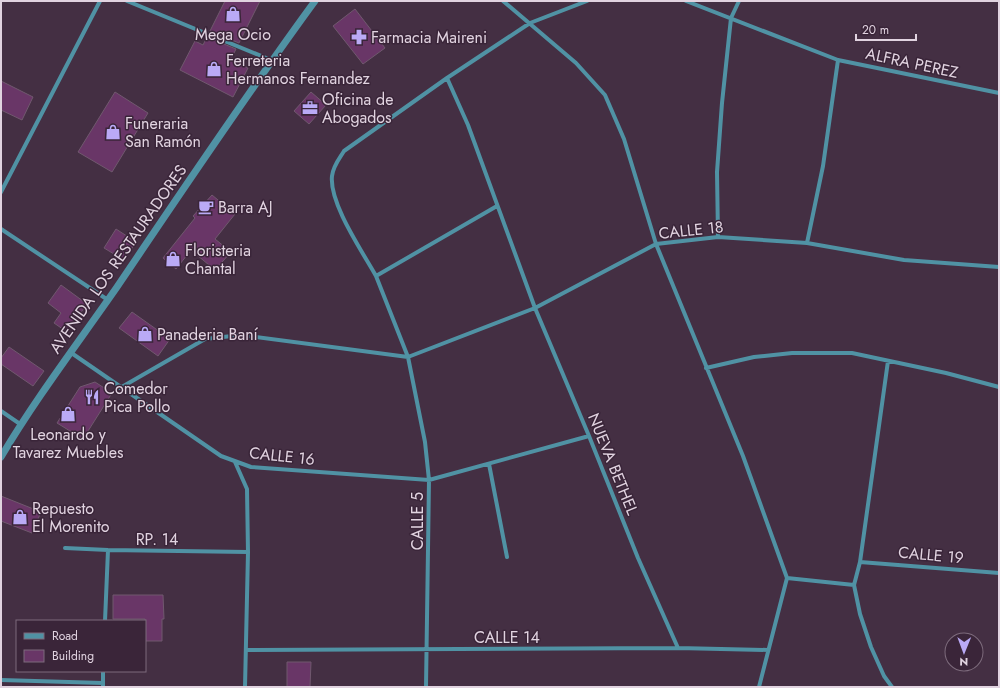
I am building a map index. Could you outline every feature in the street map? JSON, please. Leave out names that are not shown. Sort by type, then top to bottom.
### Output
[{"type":"street","points":[[1,192],[100,1]]},
{"type":"street","points":[[127,1],[271,60]]},
{"type":"street","name":"AVENIDA LOS RESTAURADORES","points":[[1,457],[20,424],[108,300],[271,60],[315,1]]},
{"type":"street","points":[[503,1],[576,63],[605,95],[624,139],[656,244],[742,456],[787,578],[759,687]]},
{"type":"street","name":"CALLE 5","points":[[426,687],[429,480],[425,442],[408,357],[376,276],[342,215],[333,193],[332,176],[336,163],[344,151],[447,78],[530,23],[587,1]]},
{"type":"street","name":"ALFRA PEREZ","points":[[686,1],[838,60],[999,93]]},
{"type":"street","points":[[718,237],[718,172],[722,103],[731,18],[739,1]]},
{"type":"street","points":[[807,244],[823,166],[838,60]]},
{"type":"street","name":"NUEVA BETHEL","points":[[447,78],[468,125],[535,308],[638,558],[678,648]]},
{"type":"street","points":[[376,276],[497,206]]},
{"type":"street","points":[[1,229],[108,300]]},
{"type":"street","name":"CALLE 18","points":[[408,357],[535,308],[656,244],[718,237],[807,244],[904,260],[999,267]]},
{"type":"street","points":[[120,388],[205,339],[241,335],[408,357]]},
{"type":"street","name":"CALLE 16","points":[[70,352],[120,388],[221,456],[251,467],[429,480],[589,436]]},
{"type":"street","points":[[706,368],[754,357],[792,353],[852,353],[999,387]]},
{"type":"street","points":[[888,361],[860,562],[854,585],[860,614],[871,647],[884,676],[892,687]]},
{"type":"street","points":[[1,411],[20,424]]},
{"type":"street","points":[[235,462],[247,489],[248,552],[245,687]]},
{"type":"street","points":[[489,464],[507,558]]},
{"type":"street","name":"RP. 14","points":[[65,548],[248,552]]},
{"type":"street","points":[[105,620],[108,550]]},
{"type":"street","name":"CALLE 19","points":[[860,562],[999,573]]},
{"type":"street","points":[[787,578],[854,585]]},
{"type":"street","name":"CALLE 14","points":[[246,650],[678,648],[768,650]]},
{"type":"street","points":[[1,680],[103,685],[103,672]]},
{"type":"building","points":[[225,1],[260,1],[239,43],[210,31]]},
{"type":"building","name":"Farmacia Maireni","points":[[355,9],[385,48],[363,64],[333,26]]},
{"type":"building","name":"Ferreteria Hermanos Fernandez","points":[[207,37],[236,49],[231,59],[248,68],[233,97],[180,70],[195,41],[203,45]]},
{"type":"building","points":[[1,81],[33,97],[22,120],[1,110]]},
{"type":"building","name":"Funeraria San Ramón","points":[[115,92],[148,113],[112,172],[78,152]]},
{"type":"building","name":"Oficina de Abogados","points":[[311,92],[326,105],[309,124],[294,111]]},
{"type":"building","points":[[212,195],[235,214],[215,239],[231,252],[215,270],[191,250],[176,269],[163,258],[195,218],[193,216]]},
{"type":"building","points":[[116,229],[136,242],[124,260],[104,248]]},
{"type":"building","points":[[61,285],[87,304],[67,332],[54,323],[61,313],[48,303]]},
{"type":"building","name":"Panaderia Baní","points":[[132,312],[170,339],[158,356],[119,328]]},
{"type":"building","points":[[9,347],[44,371],[33,386],[1,364],[1,358]]},
{"type":"building","points":[[95,382],[112,393],[83,439],[57,423],[80,387]]},
{"type":"building","name":"Repuesto El Morenito","points":[[1,496],[41,512],[32,533],[1,521]]},
{"type":"building","points":[[113,595],[163,595],[164,619],[162,619],[162,641],[146,641],[145,619],[113,619]]},
{"type":"building","points":[[287,662],[311,662],[310,687],[287,687]]},
{"type":"place","name":"Mega Ocio","points":[[233,14]]},
{"type":"place","name":"Farmacia Maireni","points":[[359,37]]},
{"type":"place","name":"Ferreteria Hermanos Fernandez","points":[[214,69]]},
{"type":"place","name":"Oficina de Abogados","points":[[310,108]]},
{"type":"place","name":"Funeraria San Ramón","points":[[113,132]]},
{"type":"place","name":"Barra AJ","points":[[206,207]]},
{"type":"place","name":"Floristeria Chantal","points":[[173,259]]},
{"type":"place","name":"Panaderia Baní","points":[[145,334]]},
{"type":"place","name":"Comedor Pica Pollo","points":[[92,397]]},
{"type":"place","name":"Leonardo y Tavarez Muebles","points":[[68,414]]},
{"type":"place","name":"Repuesto El Morenito","points":[[20,517]]}]
